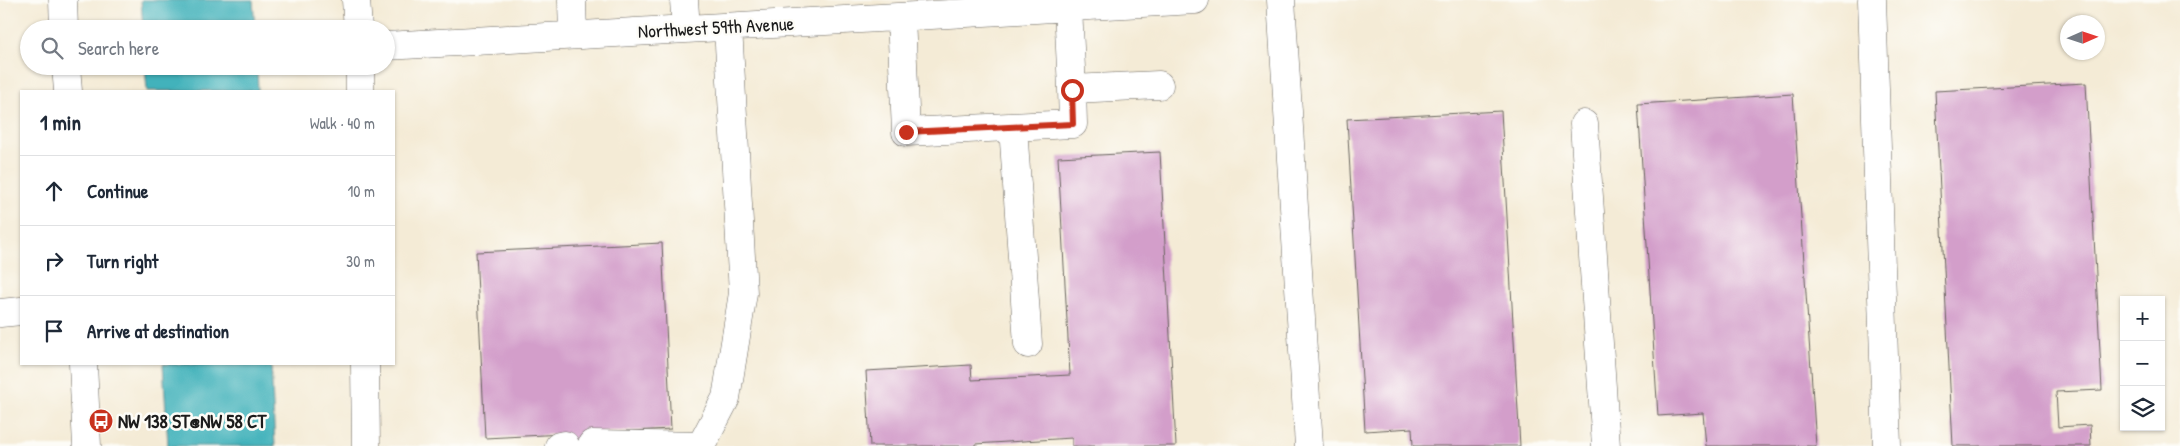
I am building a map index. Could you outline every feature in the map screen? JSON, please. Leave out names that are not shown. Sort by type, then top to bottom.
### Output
[{"type":"street","points":[[63,0],[64,20]]},
{"type":"street","points":[[356,0],[357,20]]},
{"type":"street","points":[[572,0],[573,35]]},
{"type":"street","points":[[684,0],[686,29]]},
{"type":"street","name":"Northwest 59th Avenue","points":[[395,45],[901,17],[968,6],[1068,7],[1195,0]]},
{"type":"street","points":[[1281,0],[1309,446]]},
{"type":"street","points":[[1872,0],[1886,446]]},
{"type":"street","points":[[901,17],[906,132],[1073,124],[1068,7]]},
{"type":"street","points":[[592,444],[702,446],[726,398],[743,293],[728,27]]},
{"type":"street","points":[[67,75],[68,90]]},
{"type":"street","points":[[360,75],[360,90]]},
{"type":"street","points":[[1072,90],[1159,85]]},
{"type":"street","points":[[1584,124],[1606,446]]},
{"type":"street","points":[[1013,127],[1028,344]]},
{"type":"street","points":[[0,313],[20,311]]},
{"type":"street","points":[[83,365],[87,446]]},
{"type":"street","points":[[365,365],[366,446]]},
{"type":"street","points":[[559,446],[565,446]]},
{"type":"water","points":[[141,0],[253,0],[254,20],[142,20]]},
{"type":"water","points":[[146,75],[257,75],[258,90],[147,90]]},
{"type":"water","points":[[163,365],[271,365],[275,446],[168,446]]},
{"type":"building","points":[[2086,83],[2102,390],[2056,392],[2058,427],[2090,425],[2091,446],[1953,446],[1935,91]]},
{"type":"building","points":[[1793,94],[1816,446],[1706,446],[1703,413],[1658,416],[1638,104]]},
{"type":"building","points":[[1501,111],[1520,446],[1413,446],[1412,428],[1365,431],[1347,119]]},
{"type":"building","points":[[1160,152],[1176,446],[1072,446],[1072,438],[975,444],[975,446],[870,446],[866,371],[971,365],[972,380],[1070,375],[1058,157]]},
{"type":"building","points":[[662,243],[671,429],[591,433],[592,446],[565,446],[564,434],[485,438],[476,252]]},
{"type":"place","name":"NW 138 ST@NW 58 CT","points":[[101,421]]},
{"type":"route","points":[[906,132],[1073,124],[1072,90]]}]
